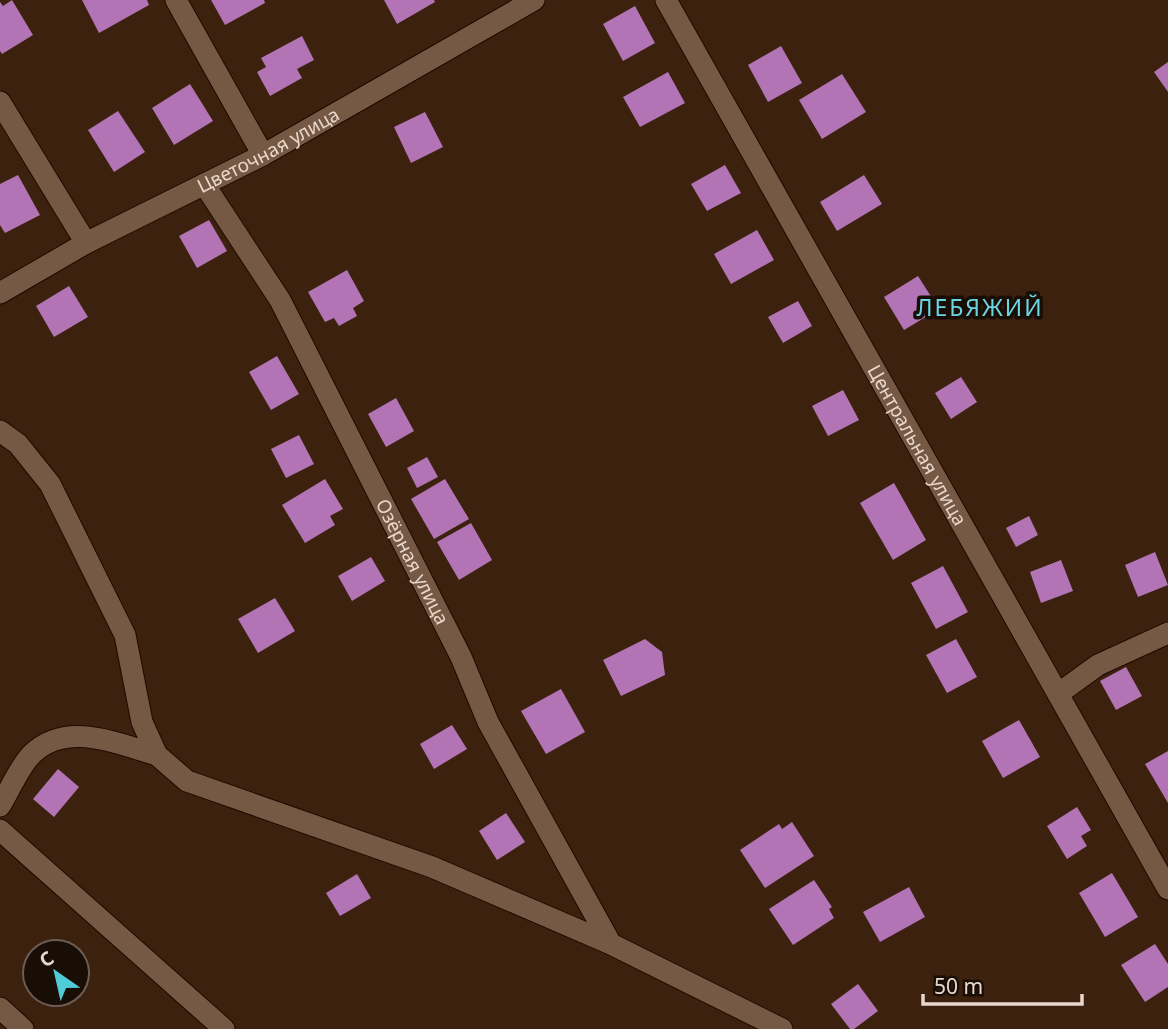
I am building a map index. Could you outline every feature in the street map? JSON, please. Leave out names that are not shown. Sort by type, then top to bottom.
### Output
[{"type":"street","points":[[176,0],[263,155]]},
{"type":"street","name":"Цветочная улица","points":[[0,293],[86,243],[263,155],[534,0]]},
{"type":"street","name":"Центральная улица","points":[[666,0],[1168,890]]},
{"type":"street","points":[[0,102],[86,243]]},
{"type":"street","name":"Озёрная улица","points":[[204,184],[280,300],[461,657],[488,722],[611,944]]},
{"type":"street","points":[[0,431],[18,444],[51,484],[125,635],[142,722],[157,755],[187,781],[432,867],[611,944],[770,1027]]},
{"type":"street","points":[[1058,694],[1098,665],[1168,633]]},
{"type":"street","points":[[0,806],[31,755],[50,741],[86,735],[157,755]]},
{"type":"street","points":[[0,830],[224,1029]]},
{"type":"street","points":[[0,1008],[23,1029]]},
{"type":"building","points":[[12,0],[33,35],[2,54],[0,2],[3,6]]},
{"type":"building","points":[[82,0],[147,0],[149,5],[99,33]]},
{"type":"building","points":[[211,0],[264,0],[265,3],[225,25]]},
{"type":"building","points":[[384,0],[434,0],[435,2],[397,24]]},
{"type":"building","points":[[635,6],[655,43],[623,61],[603,24]]},
{"type":"building","points":[[302,36],[314,60],[297,69],[302,78],[270,96],[257,72],[266,67],[261,58]]},
{"type":"building","points":[[781,46],[802,83],[768,102],[748,65]]},
{"type":"building","points":[[1168,62],[1168,92],[1154,72]]},
{"type":"building","points":[[668,72],[685,103],[640,127],[623,97]]},
{"type":"building","points":[[842,74],[866,112],[822,139],[799,100]]},
{"type":"building","points":[[190,84],[213,121],[174,145],[152,108]]},
{"type":"building","points":[[118,111],[145,152],[114,172],[88,130]]},
{"type":"building","points":[[425,112],[443,147],[411,163],[394,127]]},
{"type":"building","points":[[725,165],[741,193],[707,211],[691,184]]},
{"type":"building","points":[[18,175],[40,215],[5,233],[0,225],[0,184]]},
{"type":"building","points":[[864,175],[882,204],[837,231],[820,202]]},
{"type":"building","points":[[209,220],[227,251],[197,268],[179,236]]},
{"type":"building","points":[[757,230],[774,260],[731,284],[714,254]]},
{"type":"building","points":[[347,270],[364,301],[353,308],[357,316],[339,326],[334,318],[325,322],[308,292]]},
{"type":"building","points":[[918,276],[939,309],[904,330],[884,297]]},
{"type":"building","points":[[69,286],[88,317],[54,337],[36,306]]},
{"type":"building","points":[[798,301],[812,326],[783,343],[768,317]]},
{"type":"building","points":[[277,356],[299,394],[271,410],[249,372]]},
{"type":"building","points":[[961,377],[977,402],[951,419],[935,393]]},
{"type":"building","points":[[843,390],[859,420],[828,436],[812,406]]},
{"type":"building","points":[[396,398],[414,431],[386,447],[368,414]]},
{"type":"building","points":[[299,435],[314,464],[286,478],[271,449]]},
{"type":"building","points":[[427,457],[438,477],[417,488],[407,468]]},
{"type":"building","points":[[325,479],[343,509],[330,516],[335,525],[305,543],[282,505]]},
{"type":"building","points":[[445,479],[469,519],[434,539],[411,499]]},
{"type":"building","points":[[894,483],[926,540],[893,560],[860,503]]},
{"type":"building","points":[[1029,516],[1038,535],[1016,547],[1006,528]]},
{"type":"building","points":[[471,523],[492,560],[459,580],[437,542]]},
{"type":"building","points":[[1155,552],[1168,585],[1138,597],[1125,565]]},
{"type":"building","points":[[371,557],[385,581],[352,601],[338,576]]},
{"type":"building","points":[[1061,560],[1073,591],[1041,603],[1030,572]]},
{"type":"building","points":[[943,566],[968,612],[936,629],[911,583]]},
{"type":"building","points":[[275,598],[295,631],[258,653],[238,619]]},
{"type":"building","points":[[645,639],[662,652],[665,675],[621,696],[603,660]]},
{"type":"building","points":[[956,639],[977,677],[947,693],[926,655]]},
{"type":"building","points":[[1126,667],[1142,696],[1116,710],[1100,681]]},
{"type":"building","points":[[561,689],[585,732],[546,754],[521,711]]},
{"type":"building","points":[[1019,720],[1040,757],[1003,778],[982,741]]},
{"type":"building","points":[[452,725],[467,749],[434,769],[420,744]]},
{"type":"building","points":[[1168,751],[1168,803],[1145,764]]},
{"type":"building","points":[[58,769],[79,787],[54,817],[33,799]]},
{"type":"building","points":[[1077,807],[1091,830],[1081,836],[1087,846],[1067,859],[1047,826]]},
{"type":"building","points":[[506,813],[525,842],[497,860],[479,831]]},
{"type":"building","points":[[792,822],[814,856],[765,888],[740,850],[779,824],[782,829]]},
{"type":"building","points":[[1112,873],[1138,917],[1105,937],[1079,893]]},
{"type":"building","points":[[357,874],[371,898],[340,916],[326,893]]},
{"type":"building","points":[[814,880],[832,907],[829,909],[834,918],[793,945],[769,909]]},
{"type":"building","points":[[909,887],[925,917],[880,942],[863,912]]},
{"type":"building","points":[[1155,944],[1168,964],[1168,987],[1145,1002],[1121,965]]},
{"type":"building","points":[[858,984],[878,1011],[854,1029],[850,1029],[831,1004]]},
{"type":"district","name":"ЛЕБЯЖИЙ","points":[[980,307]]}]
